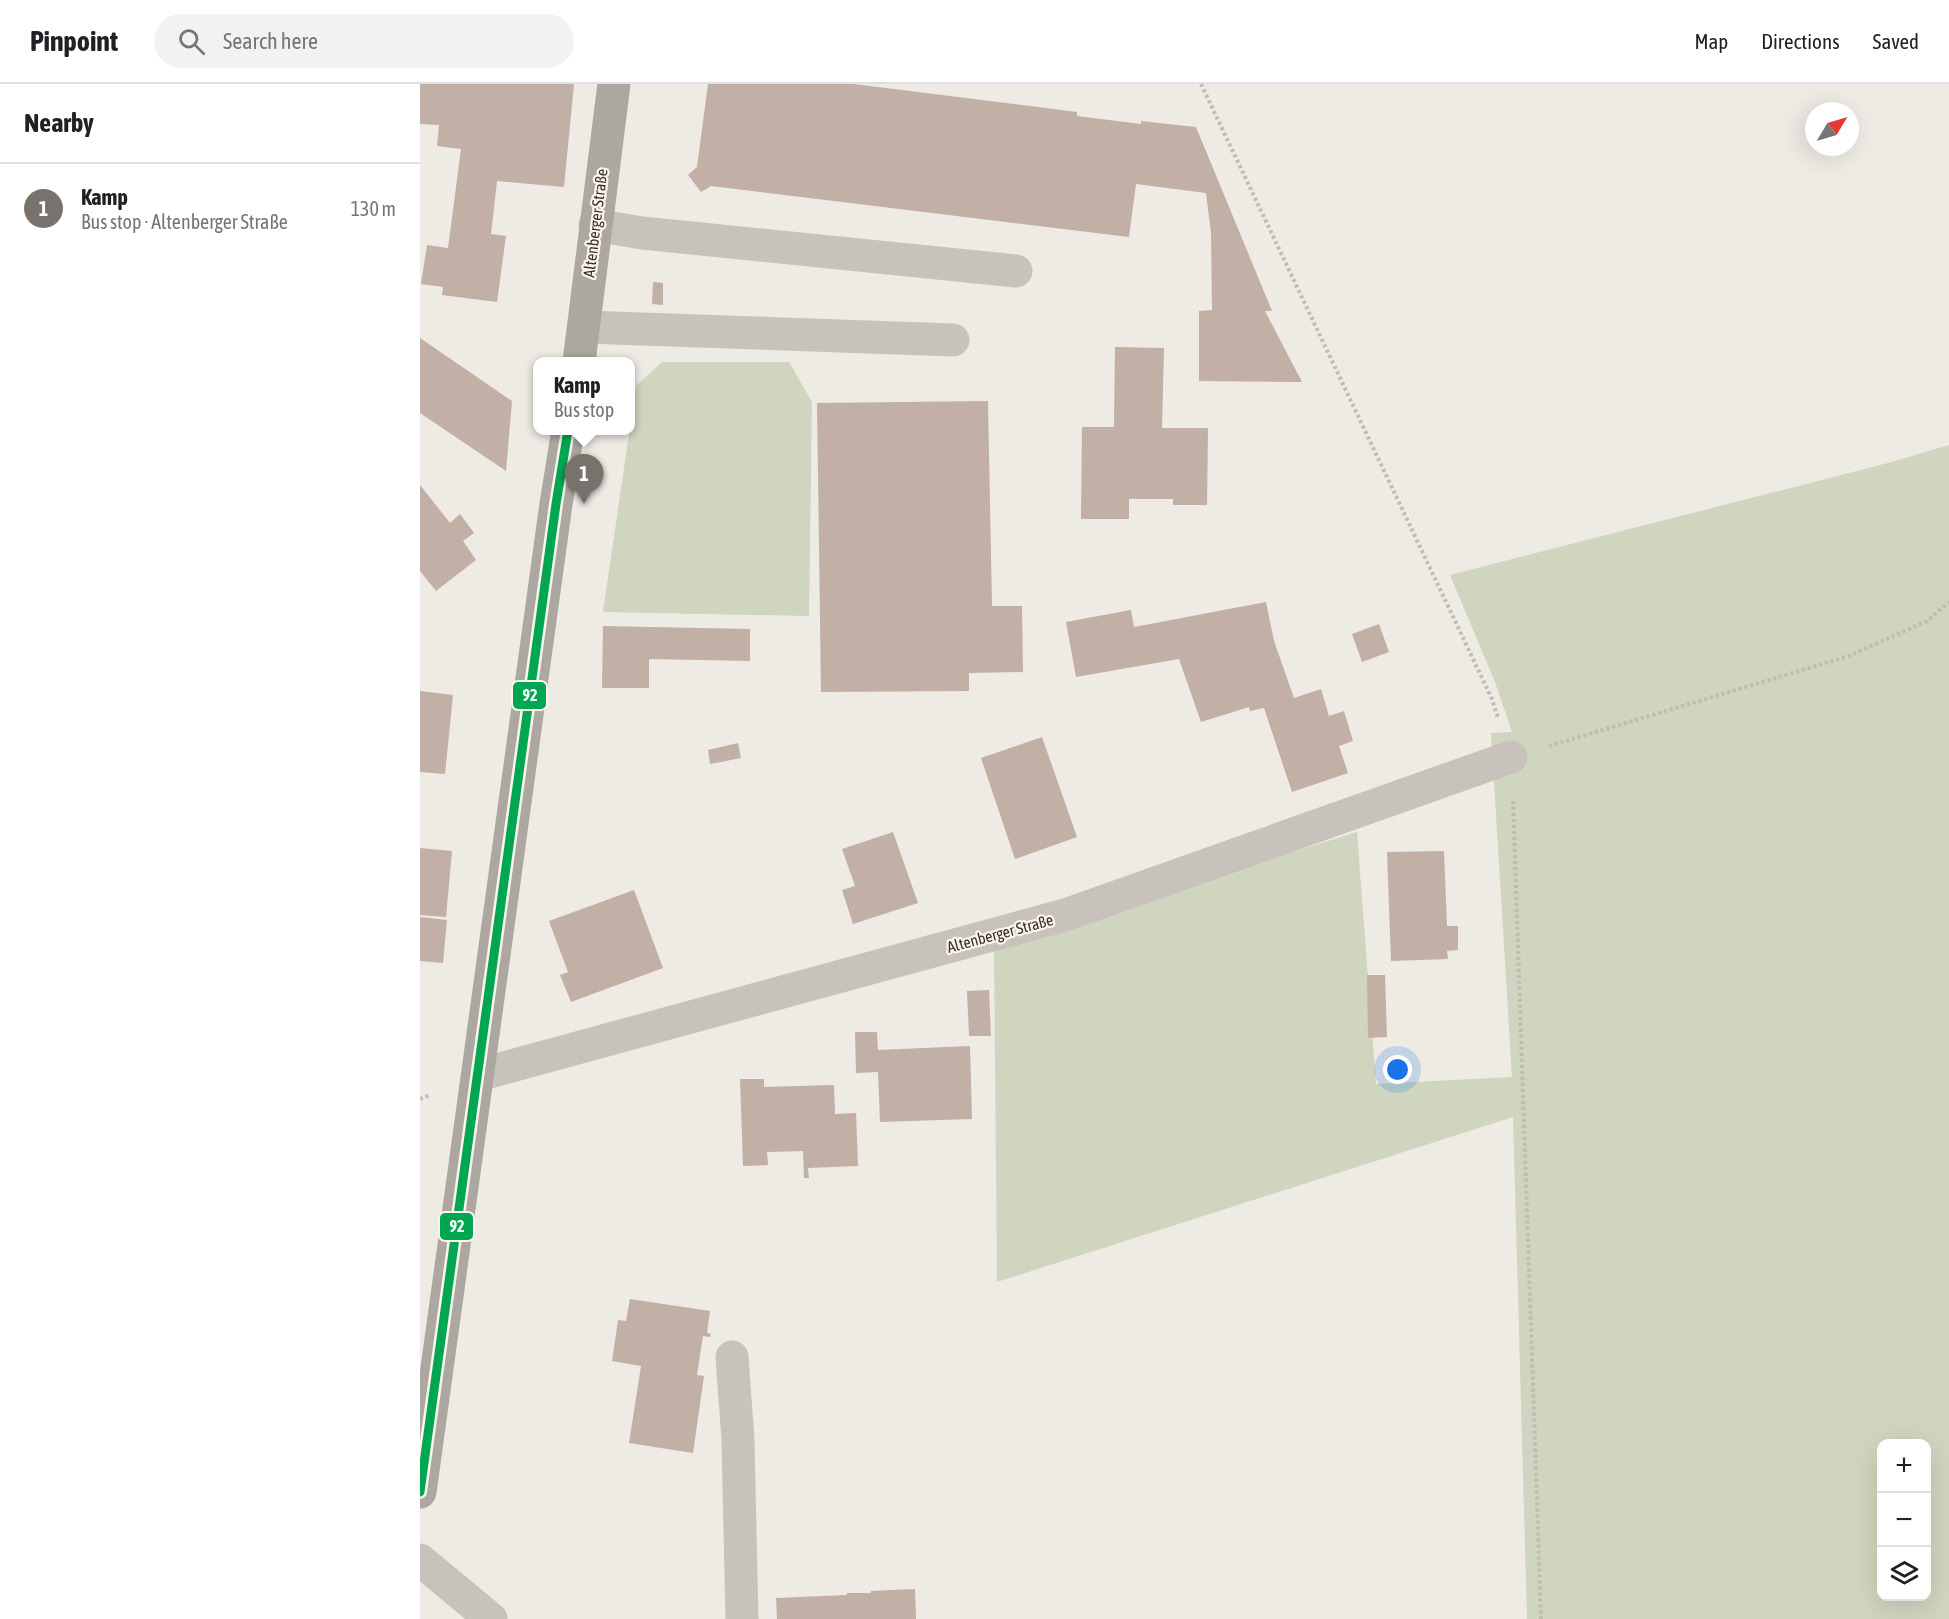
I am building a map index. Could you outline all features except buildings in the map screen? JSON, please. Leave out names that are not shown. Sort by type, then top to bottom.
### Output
[{"type":"main road","name":"Altenberger Straße","points":[[580,357],[614,84]]},
{"type":"main road","points":[[420,1492],[567,435]]},
{"type":"street","points":[[595,225],[1017,272]]},
{"type":"street","points":[[584,327],[953,340]]},
{"type":"street","name":"Altenberger Straße","points":[[478,1076],[1065,915],[1511,757]]},
{"type":"street","points":[[732,1357],[738,1440],[742,1619]]},
{"type":"street","points":[[420,1560],[490,1619]]},
{"type":"path","points":[[1201,84],[1492,699],[1511,757],[1541,1619]]},
{"type":"path","points":[[1511,757],[1849,656],[1927,621],[1949,602]]},
{"type":"green space","points":[[662,362],[789,362],[812,402],[809,616],[603,612],[629,435],[635,435],[636,386]]},
{"type":"green space","points":[[1949,445],[1949,1619],[1527,1619],[1513,1117],[997,1282],[994,944],[1357,832],[1376,1084],[1512,1077],[1491,733],[1512,732],[1495,682],[1450,575],[1888,463]]},
{"type":"transit line","name":"92","points":[[420,1492],[567,435]]},
{"type":"place","name":"Kamp","points":[[584,504]]}]
